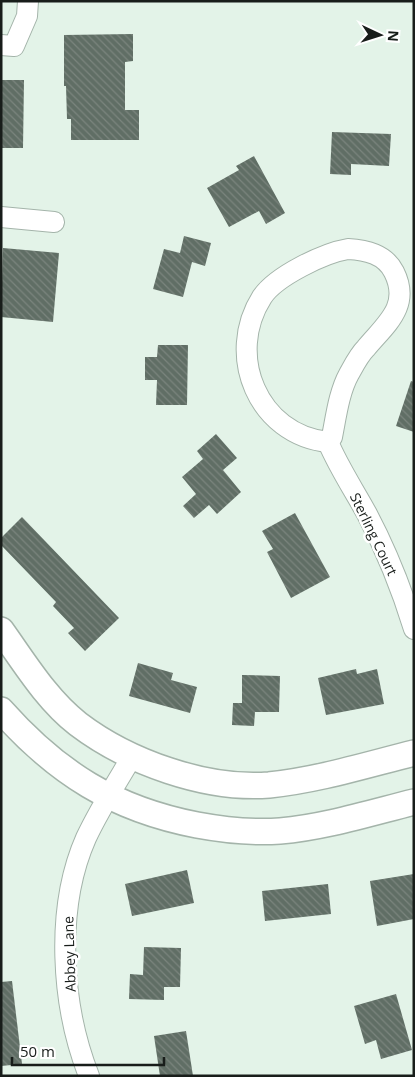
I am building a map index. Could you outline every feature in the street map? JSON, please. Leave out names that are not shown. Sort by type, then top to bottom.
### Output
[{"type":"street","points":[[1,45],[14,46],[27,16],[28,1]]},
{"type":"street","points":[[1,217],[54,222]]},
{"type":"street","points":[[340,250],[360,250],[374,253],[390,265],[398,279],[400,292],[397,309],[390,322],[364,349],[348,376],[332,437],[328,442],[300,436],[286,428],[264,406],[250,377],[247,359],[248,331],[263,295],[275,283],[306,264],[340,250]]},
{"type":"street","name":"Sterling Court","points":[[328,442],[340,469],[368,516],[397,580],[414,629]]},
{"type":"street","points":[[1,630],[37,680],[77,724],[133,755],[178,774],[213,783],[268,785],[309,779],[414,753]]},
{"type":"street","points":[[1,710],[36,747],[57,764],[109,798],[171,820],[219,829],[252,832],[280,831],[328,823],[414,802]]},
{"type":"street","name":"Abbey Lane","points":[[89,1076],[72,1012],[66,931],[70,886],[87,837],[133,755]]},
{"type":"building","points":[[133,34],[133,61],[125,62],[125,110],[139,110],[139,140],[71,140],[71,119],[67,119],[66,86],[64,86],[64,35]]},
{"type":"building","points":[[1,80],[24,80],[23,148],[1,148]]},
{"type":"building","points":[[332,132],[391,134],[389,166],[351,164],[351,175],[330,174]]},
{"type":"building","points":[[254,156],[285,213],[266,224],[259,211],[229,227],[207,188],[239,170],[236,166]]},
{"type":"building","points":[[184,236],[211,243],[205,266],[192,262],[183,297],[153,289],[164,249],[180,253]]},
{"type":"building","points":[[3,248],[59,253],[53,322],[1,317]]},
{"type":"building","points":[[158,345],[188,345],[187,405],[156,405],[157,380],[145,380],[145,357],[157,357]]},
{"type":"building","points":[[411,381],[414,382],[414,432],[396,426]]},
{"type":"building","points":[[216,434],[237,458],[223,470],[241,492],[217,514],[209,505],[194,518],[183,506],[196,494],[182,477],[203,459],[197,451]]},
{"type":"building","points":[[295,513],[330,577],[291,598],[267,552],[273,549],[262,531]]},
{"type":"building","points":[[22,517],[119,618],[85,651],[68,633],[74,628],[53,606],[56,602],[1,545],[1,538]]},
{"type":"building","points":[[138,663],[173,673],[171,680],[197,687],[190,713],[129,696]]},
{"type":"building","points":[[356,669],[357,674],[377,669],[384,704],[326,715],[318,678]]},
{"type":"building","points":[[242,675],[280,676],[279,712],[255,712],[254,726],[232,725],[233,703],[242,703]]},
{"type":"building","points":[[187,870],[194,903],[132,916],[125,884]]},
{"type":"building","points":[[414,874],[414,919],[377,926],[370,881]]},
{"type":"building","points":[[328,884],[331,914],[265,921],[262,891]]},
{"type":"building","points":[[144,947],[181,948],[180,987],[164,987],[164,1000],[129,999],[130,974],[143,975]]},
{"type":"building","points":[[12,981],[22,1064],[1,1066],[1,982]]},
{"type":"building","points":[[396,994],[412,1050],[381,1059],[376,1040],[365,1044],[354,1006]]},
{"type":"building","points":[[186,1031],[193,1076],[160,1076],[154,1036]]}]
